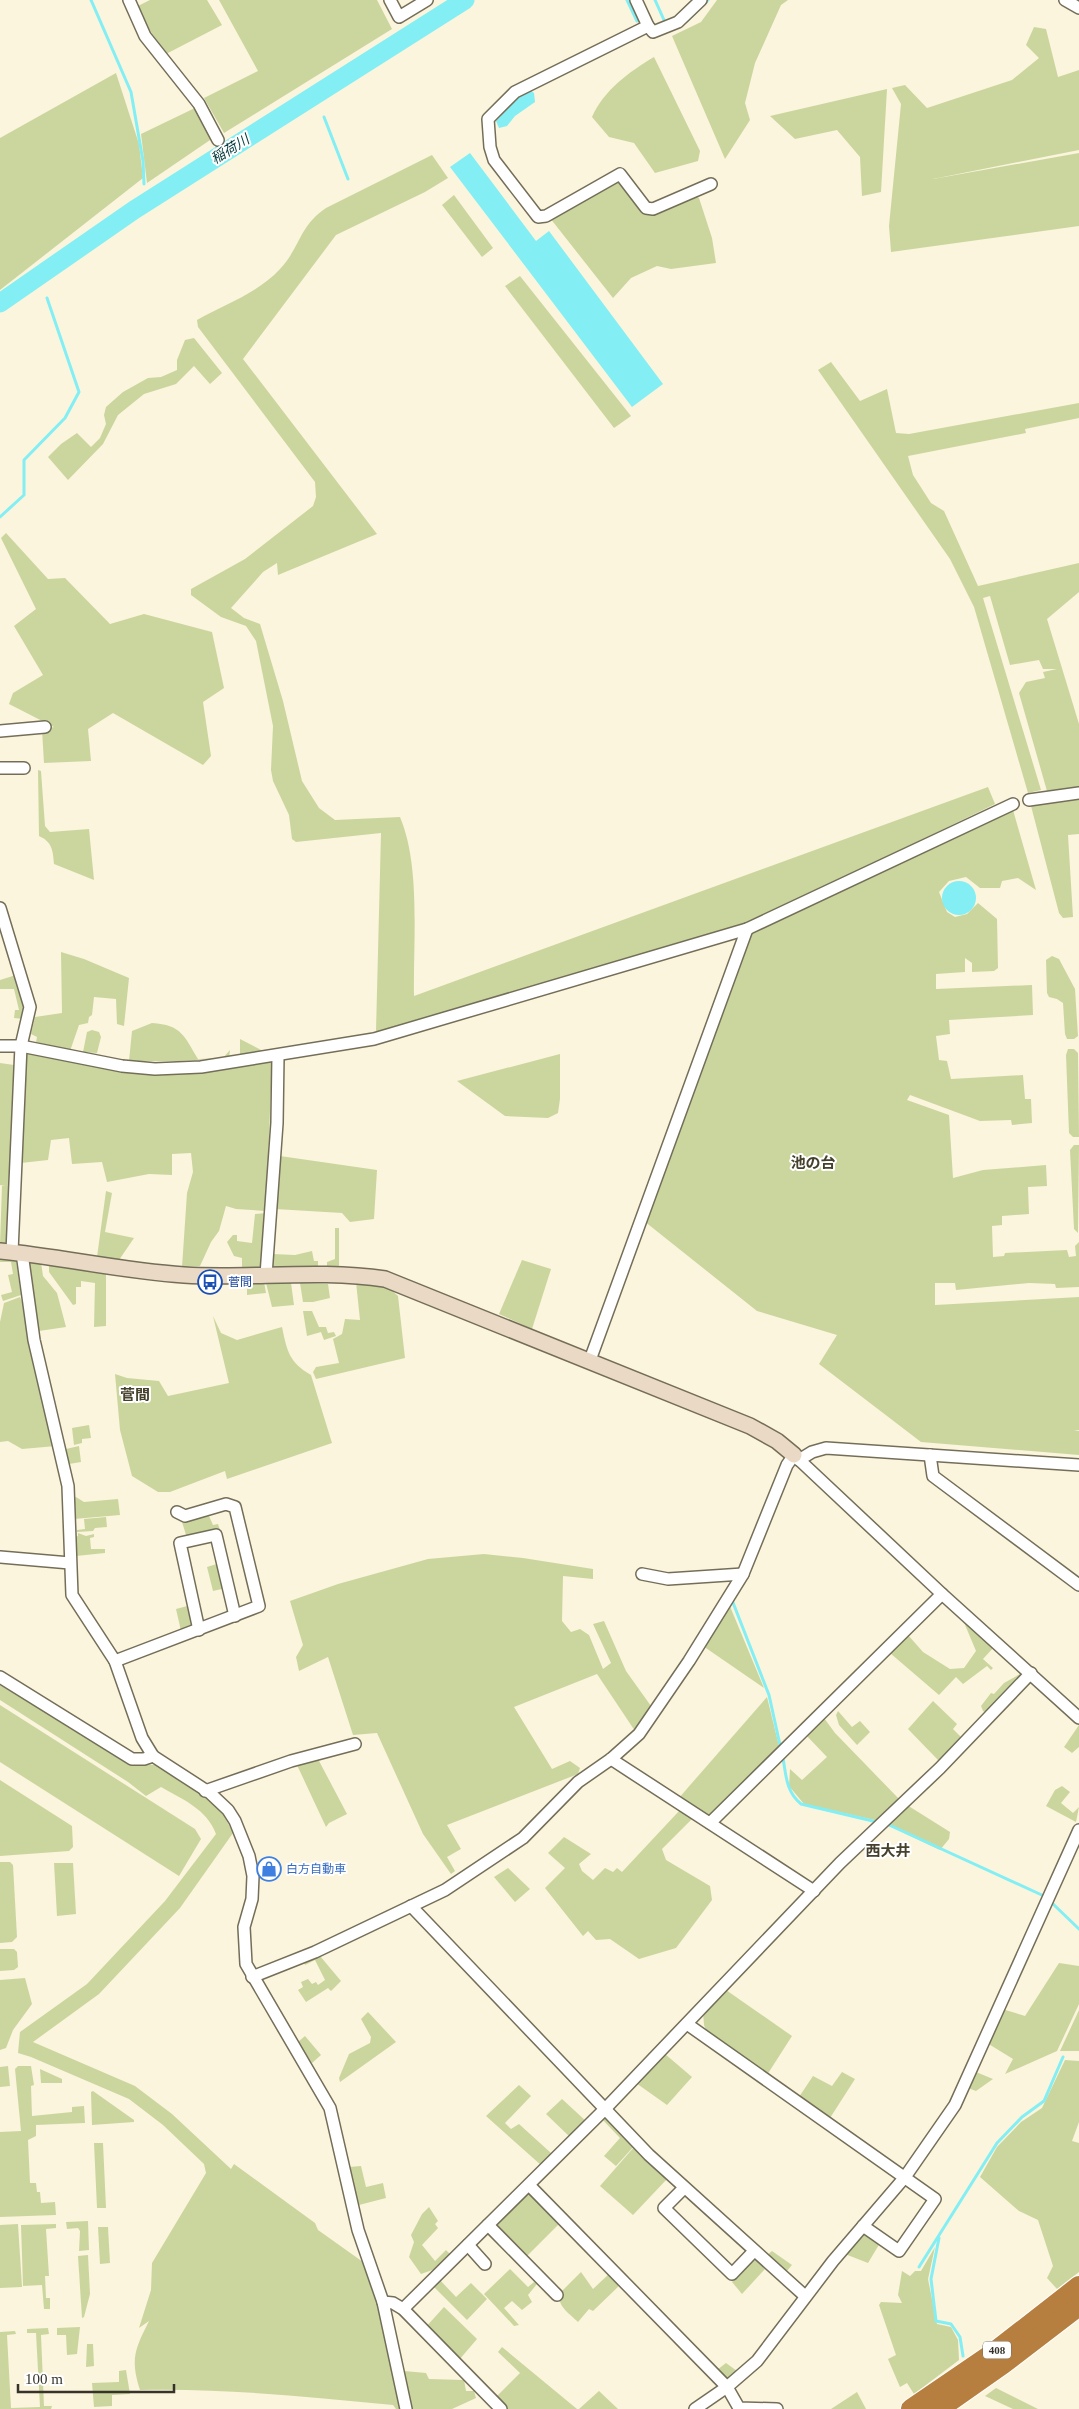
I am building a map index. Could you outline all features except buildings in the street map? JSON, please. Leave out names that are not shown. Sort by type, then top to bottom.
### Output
[{"type":"highway","name":"408","points":[[911,2409],[993,2353],[1079,2286]]},
{"type":"highway","name":"408","points":[[940,2409],[1018,2354],[1079,2306]]},
{"type":"street","points":[[129,0],[146,36],[199,104],[218,140]]},
{"type":"street","points":[[390,0],[399,17],[427,0]]},
{"type":"street","points":[[636,0],[648,26],[653,32],[678,22],[701,0]]},
{"type":"street","points":[[1065,0],[1079,8]]},
{"type":"street","points":[[648,26],[514,92],[501,103],[488,119],[490,147],[494,160],[538,217],[546,216],[620,174],[646,208],[653,209],[711,184]]},
{"type":"street","points":[[0,731],[45,727]]},
{"type":"street","points":[[0,768],[24,768]]},
{"type":"street","points":[[1029,800],[1079,793]]},
{"type":"street","points":[[0,1046],[22,1046],[122,1066],[155,1069],[201,1067],[382,1038],[747,930],[1013,804]]},
{"type":"street","points":[[0,908],[30,1007],[22,1046],[11,1252],[34,1340],[68,1486],[71,1589],[74,1600],[115,1661],[142,1738],[153,1756],[205,1790],[228,1810],[235,1821],[249,1856],[253,1887],[244,1927],[246,1964],[330,2108],[358,2230],[383,2302],[406,2409]]},
{"type":"street","points":[[590,1360],[747,930]]},
{"type":"street","points":[[266,1275],[276,1132],[278,1056]]},
{"type":"street","points":[[11,1252],[152,1273],[214,1276],[354,1275],[386,1279],[750,1426],[777,1441],[1079,1718]]},
{"type":"street","points":[[252,1977],[315,1952],[445,1890],[523,1838],[578,1782],[611,1759],[639,1734],[657,1710],[743,1574],[787,1465],[796,1458],[826,1448],[1079,1465]]},
{"type":"street","points":[[930,1455],[933,1476],[1079,1585]]},
{"type":"street","points":[[115,1661],[259,1606],[234,1507],[226,1504],[185,1516],[177,1512]]},
{"type":"street","points":[[199,1630],[180,1543],[216,1535],[235,1616]]},
{"type":"street","points":[[0,1557],[70,1563]]},
{"type":"street","points":[[642,1574],[668,1578],[743,1574]]},
{"type":"street","points":[[710,1823],[942,1594]]},
{"type":"street","points":[[403,2309],[605,2109],[814,1890],[940,1768],[1031,1673]]},
{"type":"street","points":[[0,1677],[132,1758],[144,1760],[153,1756]]},
{"type":"street","points":[[205,1790],[291,1761],[355,1744]]},
{"type":"street","points":[[611,1759],[814,1890]]},
{"type":"street","points":[[695,2409],[728,2387],[758,2361],[805,2296],[905,2177],[955,2105],[1079,1830]]},
{"type":"street","points":[[411,1906],[649,2155],[805,2296]]},
{"type":"street","points":[[687,2024],[935,2199],[899,2251],[863,2226]]},
{"type":"street","points":[[529,2185],[728,2387],[740,2408],[777,2409]]},
{"type":"street","points":[[684,2188],[664,2208],[732,2274],[754,2251]]},
{"type":"street","points":[[488,2226],[557,2295]]},
{"type":"street","points":[[468,2245],[486,2264]]},
{"type":"street","points":[[383,2302],[393,2303],[403,2309],[501,2409]]},
{"type":"green space","points":[[150,0],[207,0],[222,25],[166,54],[147,26],[138,6]]},
{"type":"green space","points":[[219,0],[377,0],[392,29],[224,133],[204,98],[258,71]]},
{"type":"green space","points":[[717,0],[788,0],[781,5],[755,63],[745,103],[750,120],[725,159],[672,36],[701,22]]},
{"type":"green space","points":[[1034,27],[1046,29],[1058,77],[1079,70],[1079,150],[933,179],[1079,153],[1079,226],[891,252],[889,226],[901,104],[892,88],[905,85],[927,108],[1012,80],[1039,58],[1026,45]]},
{"type":"green space","points":[[654,57],[700,151],[698,161],[655,173],[634,143],[609,137],[592,117],[603,98],[618,82]]},
{"type":"green space","points":[[116,73],[139,144],[143,178],[0,290],[0,138]]},
{"type":"green space","points":[[887,89],[881,192],[862,196],[860,157],[837,130],[795,139],[770,116]]},
{"type":"green space","points":[[197,107],[213,138],[147,183],[141,134]]},
{"type":"green space","points":[[432,155],[448,178],[425,192],[336,235],[243,359],[377,534],[278,575],[277,563],[263,572],[231,608],[244,618],[260,624],[283,701],[302,781],[319,808],[335,820],[400,817],[407,837],[413,881],[415,928],[414,996],[988,787],[995,804],[746,925],[379,1034],[376,1031],[381,833],[296,842],[292,839],[289,815],[273,781],[271,770],[273,726],[256,641],[246,626],[221,617],[191,595],[191,589],[245,559],[313,506],[316,497],[315,482],[198,327],[197,320],[262,285],[287,261],[310,222],[326,208]]},
{"type":"green space","points":[[616,182],[620,182],[645,214],[652,214],[695,196],[699,198],[712,238],[716,263],[671,269],[657,266],[631,278],[613,298],[550,218]]},
{"type":"green space","points":[[454,195],[493,248],[482,257],[442,205]]},
{"type":"green space","points":[[520,276],[631,416],[614,428],[505,286]]},
{"type":"green space","points":[[194,338],[222,373],[210,384],[194,366],[176,384],[144,394],[118,415],[103,444],[68,480],[48,457],[61,444],[77,433],[91,447],[100,438],[106,424],[104,415],[106,407],[123,392],[148,378],[161,377],[177,370],[177,360],[185,340]]},
{"type":"green space","points":[[831,362],[860,401],[887,389],[896,433],[909,434],[1079,403],[1079,418],[1025,429],[1026,433],[908,456],[913,475],[931,503],[944,511],[978,586],[1079,563],[1079,592],[1047,619],[1079,724],[1079,788],[1047,791],[1019,693],[1026,682],[1045,678],[1043,672],[1057,669],[1043,669],[1039,660],[1010,665],[990,596],[983,598],[1041,790],[1028,793],[974,607],[950,559],[818,370]]},
{"type":"green space","points":[[6,533],[48,579],[65,578],[110,624],[144,614],[212,632],[224,688],[203,702],[211,756],[203,765],[113,713],[88,729],[91,761],[44,763],[42,730],[54,727],[9,704],[13,693],[43,675],[14,626],[36,609],[1,538]]},
{"type":"green space","points":[[38,770],[41,771],[45,826],[50,832],[89,829],[94,880],[54,864],[51,847],[47,841],[39,836]]},
{"type":"green space","points":[[1079,799],[1079,834],[1068,835],[1073,917],[1063,918],[1059,913],[1031,806]]},
{"type":"green space","points":[[1013,810],[1036,890],[1018,878],[1002,881],[1000,888],[980,888],[966,877],[949,881],[939,892],[947,912],[955,917],[967,914],[978,903],[997,919],[998,968],[994,971],[972,972],[972,963],[965,958],[965,972],[936,974],[936,989],[1032,985],[1033,1015],[949,1020],[950,1034],[936,1036],[939,1060],[947,1061],[951,1079],[1023,1075],[1025,1099],[1031,1099],[1032,1123],[1012,1125],[1011,1120],[980,1121],[910,1095],[907,1100],[949,1115],[953,1178],[983,1170],[1046,1165],[1047,1186],[1028,1187],[1029,1214],[1002,1216],[1002,1225],[992,1226],[993,1257],[1004,1256],[1005,1253],[1067,1250],[1069,1257],[1076,1256],[1075,1246],[1079,1242],[1079,1287],[1056,1288],[1055,1284],[1029,1283],[956,1290],[955,1283],[935,1283],[935,1305],[1079,1297],[1079,1430],[1074,1430],[1079,1431],[1079,1455],[921,1442],[819,1364],[837,1335],[757,1311],[644,1221],[750,934]]},
{"type":"green space","points":[[61,952],[84,959],[129,978],[124,1026],[117,1024],[116,999],[94,997],[92,1015],[89,1017],[88,1023],[79,1025],[70,1051],[36,1042],[37,1037],[31,1034],[35,1017],[62,1013]]},
{"type":"green space","points":[[1052,956],[1059,959],[1075,989],[1078,1036],[1074,1039],[1067,1039],[1065,1034],[1063,1003],[1049,997],[1047,993],[1046,960]]},
{"type":"green space","points":[[16,975],[26,1006],[23,1019],[14,1018],[15,1010],[19,1010],[14,989],[0,989],[0,980]]},
{"type":"green space","points":[[152,1023],[176,1029],[185,1038],[198,1059],[223,1058],[230,1050],[229,1058],[178,1061],[129,1061],[132,1031]]},
{"type":"green space","points":[[92,1030],[99,1032],[101,1037],[97,1053],[83,1052],[87,1032]]},
{"type":"green space","points":[[240,1039],[263,1051],[240,1057]]},
{"type":"green space","points":[[1068,1049],[1074,1049],[1078,1053],[1079,1137],[1073,1137],[1069,1133],[1066,1055]]},
{"type":"green space","points":[[26,1051],[210,1070],[272,1061],[266,1211],[236,1209],[226,1206],[219,1231],[211,1242],[200,1266],[182,1267],[187,1193],[193,1172],[191,1153],[172,1154],[172,1175],[149,1174],[107,1182],[102,1162],[72,1164],[69,1138],[51,1140],[48,1160],[12,1164],[9,1186],[8,1239],[4,1244],[0,1244],[2,1186],[5,1186],[0,1185],[0,1063],[14,1065]]},
{"type":"green space","points":[[560,1054],[560,1099],[558,1113],[548,1118],[505,1116],[457,1081]]},
{"type":"green space","points":[[1074,1145],[1079,1145],[1078,1233],[1074,1229],[1070,1150]]},
{"type":"green space","points":[[280,1156],[377,1170],[374,1219],[350,1222],[342,1213],[275,1209]]},
{"type":"green space","points":[[106,1191],[112,1193],[105,1232],[134,1238],[119,1260],[97,1257]]},
{"type":"green space","points":[[267,1213],[261,1265],[258,1268],[242,1267],[242,1258],[234,1256],[227,1242],[233,1235],[237,1235],[237,1241],[252,1243],[255,1214]]},
{"type":"green space","points":[[335,1228],[339,1228],[339,1267],[327,1268],[327,1262],[335,1259]]},
{"type":"green space","points":[[312,1251],[314,1261],[318,1261],[318,1266],[274,1268],[271,1266],[273,1254],[295,1255]]},
{"type":"green space","points":[[0,1259],[16,1261],[21,1295],[3,1301],[1,1295],[12,1292],[8,1275],[13,1274],[11,1262],[0,1262]]},
{"type":"green space","points":[[522,1260],[551,1269],[532,1329],[499,1314]]},
{"type":"green space","points":[[29,1261],[41,1262],[43,1276],[57,1293],[66,1327],[39,1331]]},
{"type":"green space","points":[[49,1263],[106,1272],[106,1326],[94,1327],[95,1283],[81,1281],[81,1287],[76,1287],[76,1304],[73,1305],[49,1272]]},
{"type":"green space","points":[[264,1282],[266,1293],[247,1295],[247,1283]]},
{"type":"green space","points":[[356,1282],[389,1288],[398,1296],[405,1358],[316,1379],[313,1372],[316,1367],[339,1363],[333,1339],[342,1334],[345,1319],[360,1320]]},
{"type":"green space","points":[[266,1283],[291,1283],[294,1305],[272,1307]]},
{"type":"green space","points":[[300,1283],[328,1284],[330,1298],[303,1302]]},
{"type":"green space","points":[[20,1297],[24,1307],[56,1446],[22,1449],[8,1441],[0,1442],[0,1322],[4,1303]]},
{"type":"green space","points":[[303,1311],[312,1311],[319,1327],[326,1327],[328,1333],[334,1332],[336,1336],[324,1340],[321,1332],[307,1336]]},
{"type":"green space","points":[[213,1316],[221,1333],[237,1340],[282,1327],[293,1360],[311,1375],[332,1443],[227,1479],[225,1471],[170,1492],[158,1492],[132,1476],[120,1430],[115,1374],[127,1378],[159,1381],[168,1396],[229,1383]]},
{"type":"green space","points":[[89,1425],[91,1438],[82,1439],[82,1443],[74,1445],[72,1428]]},
{"type":"green space","points":[[79,1446],[81,1462],[69,1464],[66,1449]]},
{"type":"green space","points":[[76,1497],[84,1502],[118,1499],[120,1515],[74,1519],[73,1498]]},
{"type":"green space","points":[[209,1516],[213,1525],[218,1524],[220,1530],[187,1538],[182,1522]]},
{"type":"green space","points":[[106,1517],[107,1527],[95,1528],[93,1531],[77,1532],[77,1530],[85,1529],[84,1519]]},
{"type":"green space","points":[[78,1533],[86,1536],[94,1534],[94,1537],[90,1538],[91,1549],[105,1549],[105,1553],[76,1556],[75,1537],[78,1536]]},
{"type":"green space","points":[[484,1554],[593,1569],[593,1579],[563,1576],[562,1621],[571,1632],[580,1629],[589,1635],[603,1669],[611,1663],[593,1624],[604,1621],[626,1671],[651,1706],[635,1731],[597,1674],[514,1707],[552,1769],[570,1761],[580,1768],[578,1774],[447,1825],[461,1849],[447,1857],[455,1871],[451,1874],[423,1834],[377,1733],[353,1735],[328,1657],[299,1671],[296,1657],[303,1645],[290,1601],[338,1584],[428,1559]]},
{"type":"green space","points":[[220,1563],[226,1588],[213,1591],[207,1567]]},
{"type":"green space","points":[[729,1604],[764,1688],[703,1646]]},
{"type":"green space","points":[[191,1605],[193,1627],[181,1631],[176,1609]]},
{"type":"green space","points":[[963,1620],[967,1620],[1026,1674],[988,1714],[983,1711],[981,1706],[991,1693],[994,1694],[1004,1683],[1020,1674],[994,1647],[983,1659],[993,1668],[991,1670],[987,1666],[963,1684],[956,1677],[939,1695],[890,1653],[908,1635],[923,1652],[950,1669],[964,1668],[976,1651]]},
{"type":"green space","points":[[0,1685],[131,1764],[155,1765],[176,1777],[212,1802],[222,1812],[233,1833],[180,1908],[99,1994],[33,2042],[135,2086],[172,2114],[231,2169],[234,2164],[315,2223],[318,2230],[363,2262],[373,2283],[400,2409],[396,2409],[393,2405],[266,2394],[203,2390],[140,2390],[135,2362],[137,2347],[149,2321],[139,2328],[151,2290],[152,2263],[206,2173],[204,2164],[163,2125],[129,2099],[18,2053],[20,2032],[87,1984],[165,1901],[216,1834],[207,1818],[185,1801],[161,1787],[146,1796],[128,1782],[0,1700]]},
{"type":"green space","points":[[767,1697],[779,1746],[710,1814],[705,1816],[678,1799]]},
{"type":"green space","points":[[933,1701],[957,1724],[953,1729],[962,1738],[939,1761],[908,1729]]},
{"type":"green space","points":[[0,1705],[195,1829],[201,1839],[179,1876],[0,1762]]},
{"type":"green space","points":[[838,1711],[852,1727],[860,1721],[870,1732],[857,1745],[839,1725],[836,1715]]},
{"type":"green space","points":[[824,1718],[835,1733],[900,1800],[879,1821],[804,1804],[789,1786],[790,1769],[802,1780],[827,1757],[805,1734]]},
{"type":"green space","points":[[1079,1725],[1079,1747],[1072,1753],[1064,1747]]},
{"type":"green space","points":[[318,1759],[347,1814],[329,1823],[326,1827],[297,1765]]},
{"type":"green space","points":[[0,1780],[72,1826],[73,1847],[69,1851],[0,1856]]},
{"type":"green space","points":[[1062,1786],[1070,1792],[1061,1803],[1073,1813],[1079,1807],[1076,1822],[1046,1806],[1055,1790]]},
{"type":"green space","points":[[907,1805],[950,1832],[949,1839],[940,1850],[887,1825]]},
{"type":"green space","points":[[680,1810],[692,1819],[662,1849],[666,1860],[710,1886],[712,1900],[676,1948],[639,1959],[610,1939],[596,1940],[588,1931],[583,1936],[545,1888],[565,1868],[548,1853],[564,1837],[591,1854],[579,1864],[582,1871],[593,1880],[605,1868],[613,1872],[617,1868],[622,1872]]},
{"type":"green space","points":[[0,1862],[10,1862],[13,1865],[17,1937],[12,1942],[0,1943]]},
{"type":"green space","points":[[54,1863],[73,1863],[76,1914],[57,1916]]},
{"type":"green space","points":[[508,1868],[530,1889],[515,1902],[494,1877]]},
{"type":"green space","points":[[0,1949],[14,1949],[17,1952],[18,1967],[14,1970],[0,1971]]},
{"type":"green space","points":[[320,1956],[341,1981],[331,1991],[328,1988],[306,2002],[298,1990],[303,1987],[301,1982],[308,1979],[312,1984],[316,1982],[318,1985],[325,1980],[315,1960],[305,1965],[304,1962]]},
{"type":"green space","points":[[1059,1963],[1079,1966],[1079,2004],[1057,2051],[1005,2074],[1013,2059],[987,2043],[1002,2009],[1025,2016]]},
{"type":"green space","points":[[25,1978],[32,2004],[13,2030],[6,2048],[0,2050],[0,1980]]},
{"type":"green space","points":[[726,1990],[792,2036],[767,2075],[708,2035],[704,2025],[703,2012]]},
{"type":"green space","points":[[1079,2010],[1079,2051],[1060,2051]]},
{"type":"green space","points":[[368,2012],[396,2042],[340,2082],[339,2078],[349,2054],[370,2043],[371,2037],[361,2019]]},
{"type":"green space","points":[[305,2036],[321,2055],[312,2063],[298,2042]]},
{"type":"green space","points":[[665,2054],[692,2077],[667,2105],[636,2083]]},
{"type":"green space","points":[[1065,2060],[1079,2061],[1079,2122],[1072,2141],[1079,2143],[1079,2272],[1057,2289],[1047,2278],[1053,2266],[1038,2220],[1019,2211],[980,2177],[997,2147],[1021,2122],[1042,2108]]},
{"type":"green space","points":[[8,2066],[10,2086],[0,2087],[0,2067]]},
{"type":"green space","points":[[18,2066],[31,2066],[34,2085],[31,2086],[32,2116],[72,2112],[72,2107],[84,2106],[85,2123],[36,2125],[36,2136],[28,2140],[30,2183],[36,2183],[37,2192],[40,2192],[41,2203],[55,2202],[56,2215],[0,2217],[0,2132],[21,2131],[15,2069]]},
{"type":"green space","points":[[40,2069],[62,2079],[62,2083],[41,2083]]},
{"type":"green space","points":[[842,2072],[855,2079],[830,2118],[799,2097],[813,2076],[832,2086]]},
{"type":"green space","points":[[976,2072],[993,2079],[976,2091],[968,2088]]},
{"type":"green space","points":[[519,2085],[531,2096],[505,2123],[511,2129],[519,2124],[551,2153],[551,2158],[542,2166],[486,2116]]},
{"type":"green space","points":[[93,2091],[134,2120],[134,2122],[92,2125],[91,2092]]},
{"type":"green space","points":[[562,2099],[587,2122],[571,2138],[546,2114]]},
{"type":"green space","points":[[606,2116],[635,2145],[616,2166],[604,2156],[620,2138],[602,2119]]},
{"type":"green space","points":[[94,2143],[103,2143],[106,2208],[97,2208]]},
{"type":"green space","points":[[635,2146],[667,2179],[633,2215],[600,2186]]},
{"type":"green space","points":[[361,2166],[366,2187],[383,2183],[386,2198],[359,2205],[349,2167]]},
{"type":"green space","points":[[528,2194],[535,2195],[561,2222],[525,2258],[494,2227]]},
{"type":"green space","points":[[429,2207],[438,2221],[435,2224],[438,2228],[422,2245],[435,2261],[446,2250],[452,2256],[441,2267],[421,2274],[409,2257],[414,2242],[411,2235],[422,2214]]},
{"type":"green space","points":[[88,2221],[89,2250],[79,2251],[80,2231],[78,2228],[67,2229],[66,2222]]},
{"type":"green space","points":[[18,2224],[22,2287],[0,2288],[0,2225]]},
{"type":"green space","points":[[56,2224],[56,2228],[46,2229],[49,2276],[45,2276],[46,2298],[50,2298],[50,2309],[44,2309],[42,2285],[23,2286],[21,2225]]},
{"type":"green space","points":[[98,2227],[108,2227],[110,2263],[100,2264]]},
{"type":"green space","points":[[864,2233],[880,2243],[868,2263],[845,2254]]},
{"type":"green space","points":[[935,2247],[928,2279],[937,2324],[951,2327],[958,2340],[959,2360],[914,2394],[907,2383],[900,2387],[888,2359],[896,2355],[879,2305],[881,2302],[902,2303],[898,2295],[902,2271],[910,2276],[915,2271],[921,2271]]},
{"type":"green space","points":[[772,2251],[792,2265],[786,2272],[767,2255]]},
{"type":"green space","points":[[88,2255],[90,2294],[84,2317],[82,2318],[78,2256]]},
{"type":"green space","points":[[752,2258],[765,2269],[742,2294],[732,2282]]},
{"type":"green space","points":[[510,2269],[528,2287],[534,2282],[537,2284],[528,2295],[532,2302],[522,2310],[512,2301],[504,2308],[519,2325],[514,2326],[484,2294]]},
{"type":"green space","points":[[581,2272],[593,2289],[609,2274],[621,2284],[593,2311],[589,2309],[578,2322],[562,2306],[559,2294]]},
{"type":"green space","points":[[439,2279],[456,2297],[471,2283],[487,2299],[467,2320],[433,2286]]},
{"type":"green space","points":[[444,2307],[477,2339],[459,2360],[425,2328]]},
{"type":"green space","points":[[80,2327],[77,2354],[67,2355],[66,2335],[57,2335],[57,2328]]},
{"type":"green space","points":[[48,2328],[49,2334],[41,2335],[44,2406],[52,2406],[51,2409],[0,2409],[0,2332],[15,2331],[16,2334],[7,2335],[11,2408],[40,2407],[36,2333],[27,2333],[27,2329]]},
{"type":"green space","points":[[87,2344],[93,2344],[94,2366],[86,2367]]},
{"type":"green space","points":[[502,2347],[577,2409],[505,2409],[495,2398],[520,2373],[498,2352]]},
{"type":"green space","points":[[726,2363],[737,2371],[728,2381],[717,2370]]},
{"type":"green space","points":[[126,2370],[130,2394],[112,2395],[112,2406],[94,2407],[92,2383],[119,2382],[119,2371]]},
{"type":"green space","points":[[404,2371],[426,2373],[429,2379],[464,2380],[466,2391],[474,2391],[476,2398],[452,2409],[412,2409]]},
{"type":"green space","points":[[996,2388],[1038,2409],[1013,2409],[985,2396]]},
{"type":"green space","points":[[599,2391],[618,2409],[579,2409]]},
{"type":"green space","points":[[857,2392],[866,2409],[831,2409]]},
{"type":"water","points":[[530,90],[534,93],[535,102],[515,116],[507,126],[499,128],[496,121],[522,93]]},
{"type":"water","points":[[470,153],[536,241],[549,231],[663,384],[632,407],[450,167]]},
{"type":"water","points":[[959,881],[971,886],[976,898],[971,910],[959,915],[947,910],[942,898],[947,886]]},
{"type":"waterway","points":[[91,0],[131,92],[143,161],[144,184]]},
{"type":"waterway","name":"稲荷川","points":[[0,303],[134,210],[465,0]]},
{"type":"waterway","points":[[627,0],[637,21]]},
{"type":"waterway","points":[[655,0],[664,20]]},
{"type":"waterway","points":[[687,21],[708,0]]},
{"type":"waterway","points":[[324,117],[348,179]]},
{"type":"waterway","points":[[0,517],[24,495],[24,460],[65,418],[79,392],[47,298]]},
{"type":"waterway","points":[[732,1600],[769,1695],[780,1745]]},
{"type":"waterway","points":[[783,1758],[790,1789],[801,1804],[877,1822]]},
{"type":"waterway","points":[[887,1824],[1044,1896]]},
{"type":"waterway","points":[[1052,1903],[1079,1929]]},
{"type":"waterway","points":[[919,2267],[997,2143],[1022,2117],[1044,2101],[1063,2057]]},
{"type":"waterway","points":[[939,2238],[931,2279],[936,2321],[951,2324],[960,2337],[963,2356]]},
{"type":"place","name":"菅間","points":[[210,1282]]},
{"type":"place","name":"白方自動車","points":[[269,1869]]},
{"type":"district","name":"池の台","points":[[813,1163]]},
{"type":"district","name":"菅間","points":[[135,1395]]},
{"type":"district","name":"西大井","points":[[888,1851]]}]
